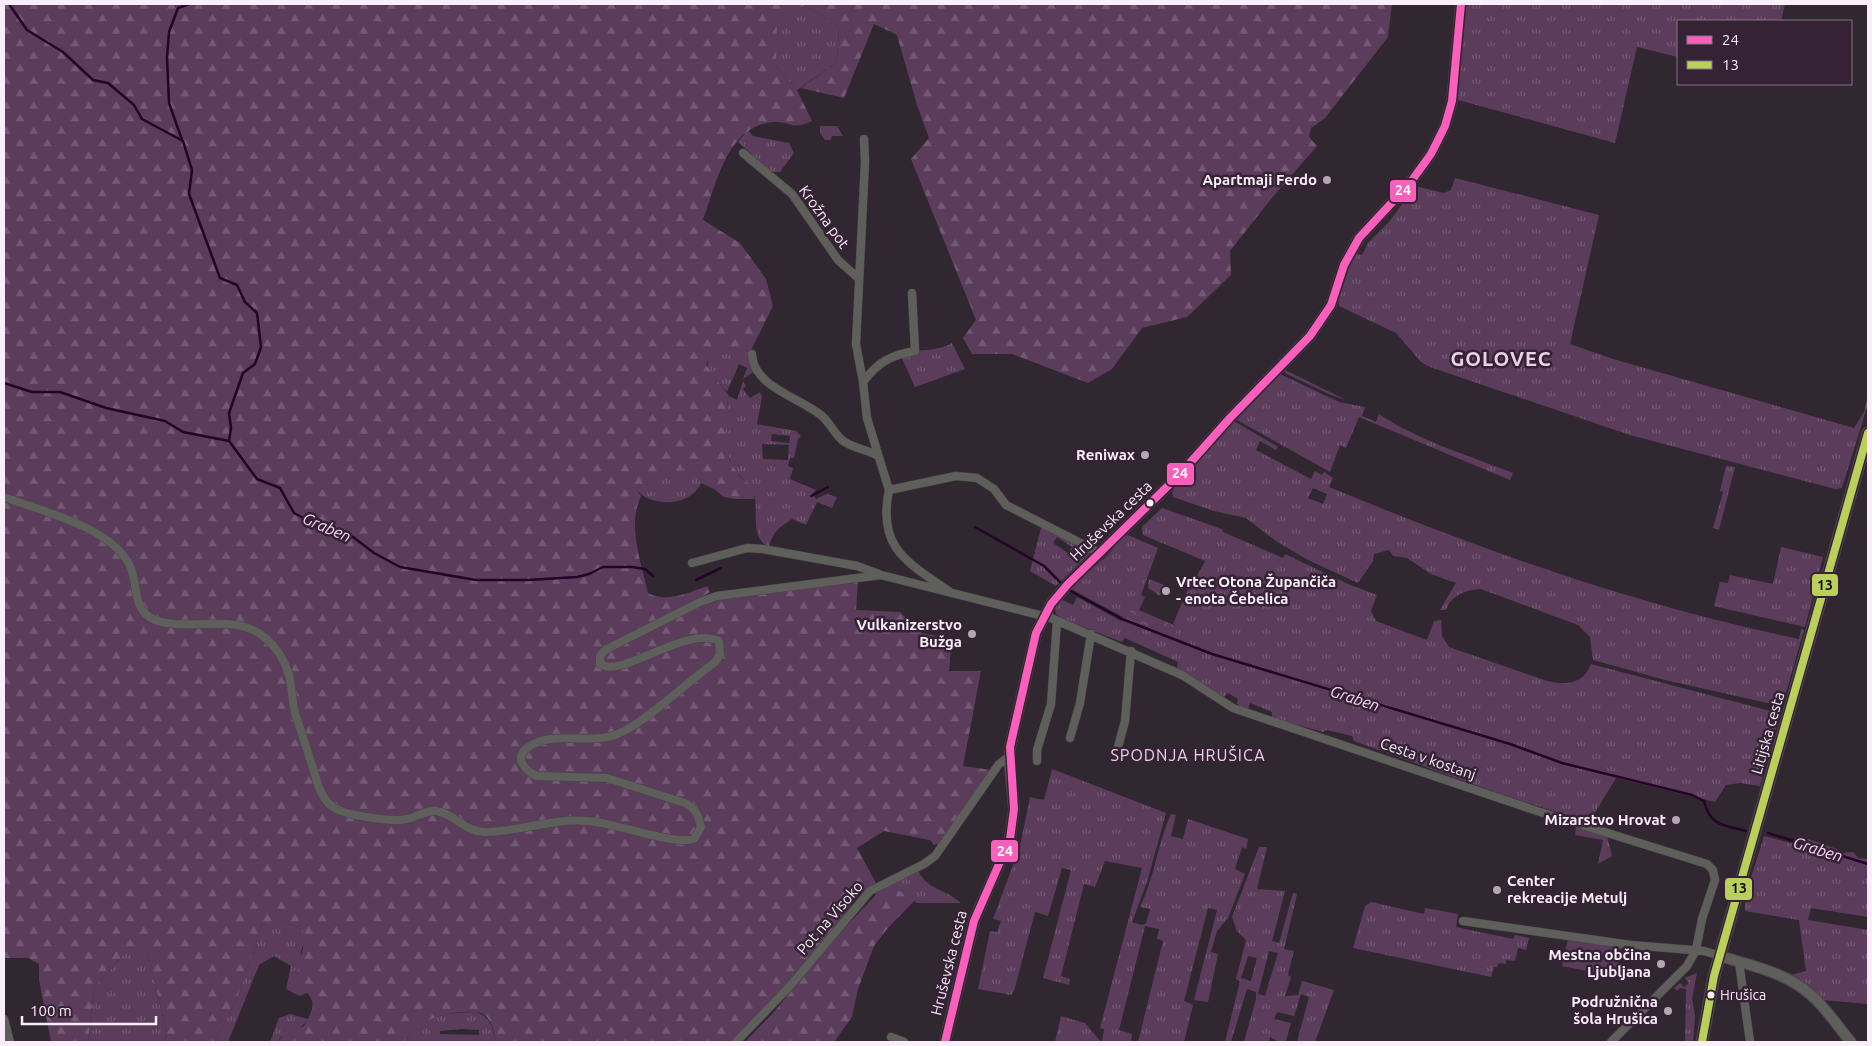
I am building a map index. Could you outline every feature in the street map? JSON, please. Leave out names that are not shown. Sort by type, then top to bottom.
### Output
[{"type":"main road","name":"Litijska cesta","points":[[1702,1042],[1710,994],[1720,956],[1868,433]]},
{"type":"street","name":"Hruševska cesta","points":[[945,1042],[974,921],[1010,838],[1014,809],[1010,756],[1012,737],[1036,633],[1043,616],[1065,587],[1195,458],[1230,418],[1305,343],[1321,322],[1334,296],[1344,265],[1358,238],[1416,176],[1441,136],[1452,101],[1461,4]]},
{"type":"street","name":"Krožna pot","points":[[864,139],[865,162],[856,344],[867,418],[889,490],[886,506],[886,528],[893,544],[914,568],[956,596]]},
{"type":"street","name":"Krožna pot","points":[[743,153],[792,194],[838,260],[858,278]]},
{"type":"street","points":[[863,382],[882,361],[896,354],[915,351],[912,293]]},
{"type":"street","points":[[752,354],[752,363],[783,395],[821,416],[842,441],[878,456]]},
{"type":"street","points":[[889,490],[956,476],[977,478],[994,489],[1006,505],[1100,553]]},
{"type":"street","name":"Krožna pot","points":[[4,497],[85,528],[106,539],[129,564],[134,579],[136,599],[142,611],[152,619],[166,622],[240,624],[254,629],[269,640],[281,654],[288,674],[295,712],[318,785],[329,803],[342,811],[387,818],[407,819],[428,811],[438,811],[470,830],[484,832],[570,820],[638,830],[686,842],[694,839],[701,827],[699,817],[695,808],[685,803],[607,778],[537,776],[527,771],[522,764],[521,756],[525,749],[545,740],[595,739],[613,736],[646,717],[714,663],[720,655],[719,641],[706,637],[661,648],[619,667],[603,666],[600,658],[606,650],[700,602],[717,596],[821,581],[881,575]]},
{"type":"street","name":"Krožna pot","points":[[692,563],[724,553],[755,549],[857,566],[881,575],[956,596],[1007,605],[1043,616]]},
{"type":"street","name":"Cesta v kostanj","points":[[1043,616],[1132,651],[1182,675],[1233,708],[1538,811],[1706,864],[1713,870],[1715,880],[1702,919],[1696,950]]},
{"type":"street","points":[[1037,761],[1037,750],[1051,704],[1057,621]]},
{"type":"street","points":[[1070,738],[1080,703],[1091,634]]},
{"type":"street","points":[[1118,747],[1125,721],[1132,651]]},
{"type":"street","name":"Pot na Visoko","points":[[736,1042],[790,986],[866,895],[878,885],[924,864],[935,856],[999,764],[1010,756]]},
{"type":"street","points":[[1463,922],[1631,945],[1696,950],[1776,973],[1797,984],[1818,1002],[1851,1042]]},
{"type":"street","points":[[1611,1042],[1687,966],[1696,950]]},
{"type":"street","points":[[1739,962],[1750,1042]]},
{"type":"street","points":[[4,1019],[10,1042]]},
{"type":"street","points":[[891,1037],[904,1042]]},
{"type":"green space","points":[[4,4],[1392,4],[1388,37],[1325,118],[1311,128],[1309,137],[1317,146],[1271,199],[1230,251],[1231,275],[1187,317],[1142,328],[1112,369],[1088,383],[1012,354],[972,354],[963,338],[976,320],[911,159],[929,138],[917,105],[897,35],[874,24],[844,98],[801,88],[837,62],[839,27],[805,5],[777,21],[776,66],[797,90],[812,121],[799,125],[774,122],[758,126],[745,134],[734,145],[726,159],[703,220],[740,243],[766,279],[773,306],[751,350],[714,348],[706,365],[729,396],[727,403],[729,414],[725,434],[729,459],[739,476],[755,489],[754,499],[724,497],[714,489],[701,483],[684,469],[651,479],[636,489],[641,496],[635,519],[635,532],[648,593],[655,596],[670,597],[707,586],[710,592],[627,642],[654,630],[708,600],[858,581],[856,610],[900,612],[922,633],[952,639],[949,671],[981,671],[963,766],[991,770],[941,843],[934,845],[930,840],[884,831],[857,848],[876,883],[856,898],[830,935],[733,1042],[496,1042],[489,1019],[481,1013],[471,1012],[446,1014],[430,1020],[416,1029],[404,1042],[277,1042],[288,1031],[304,1026],[313,1005],[310,996],[297,979],[304,942],[303,930],[282,921],[262,924],[238,995],[215,1042],[164,1042],[167,1033],[148,954],[142,948],[126,952],[94,988],[88,1042],[51,1042],[39,980],[39,964],[28,958],[4,958]]},
{"type":"green space","points":[[1466,4],[1785,4],[1781,20],[1677,20],[1677,57],[1637,47],[1615,143],[1458,100]]},
{"type":"green space","points":[[805,5],[839,27],[837,62],[797,90],[776,66],[776,21]]},
{"type":"green space","points":[[820,126],[837,126],[843,136],[832,136],[831,140],[825,140],[820,133]]},
{"type":"green space","points":[[748,130],[753,136],[789,143],[794,153],[780,172],[772,172],[738,142]]},
{"type":"green space","points":[[1455,178],[1599,215],[1570,344],[1613,359],[1854,428],[1864,412],[1868,394],[1867,407],[1842,488],[1835,489],[1630,435],[1430,367],[1421,362],[1396,333],[1339,306],[1342,286],[1356,253],[1362,255],[1368,243],[1389,222],[1415,186],[1444,193],[1451,190]]},
{"type":"green space","points":[[952,343],[965,369],[915,387],[900,354],[939,348]]},
{"type":"green space","points":[[714,348],[751,350],[757,370],[743,379],[747,368],[739,364],[727,392],[707,368],[709,357]]},
{"type":"green space","points":[[1285,370],[1346,400],[1285,373]]},
{"type":"green space","points":[[1280,374],[1339,402],[1365,407],[1362,416],[1376,422],[1379,414],[1394,424],[1427,440],[1513,473],[1510,480],[1359,417],[1346,448],[1340,445],[1330,472],[1237,420]]},
{"type":"green space","points":[[743,381],[746,386],[743,389],[750,398],[760,392],[762,397],[757,424],[796,431],[801,436],[798,439],[794,458],[790,458],[788,466],[793,468],[790,479],[816,490],[812,494],[816,499],[827,494],[837,497],[832,508],[817,502],[806,525],[792,519],[783,525],[775,533],[769,547],[763,543],[757,530],[753,490],[737,473],[730,461],[724,436],[728,418],[729,396],[737,400]],"holes":[[[772,434],[790,436],[789,443],[771,441]],[[762,444],[789,445],[788,460],[763,459]]]},
{"type":"green space","points":[[1234,421],[1278,447],[1276,450],[1260,441],[1256,450],[1311,479],[1315,471],[1322,475],[1324,472],[1333,478],[1329,487],[1444,533],[1561,574],[1679,610],[1799,639],[1801,629],[1804,630],[1783,703],[1781,706],[1665,680],[1593,660],[1590,637],[1578,625],[1481,589],[1460,594],[1451,601],[1446,610],[1440,610],[1456,583],[1431,574],[1407,558],[1393,556],[1389,550],[1374,554],[1373,561],[1358,583],[1308,560],[1276,541],[1246,518],[1214,511],[1173,497],[1172,493],[1175,487]],"holes":[[[1313,488],[1327,494],[1323,504],[1308,498]]]},
{"type":"green space","points":[[1726,466],[1735,467],[1719,530],[1713,528],[1723,492],[1720,491]]},
{"type":"green space","points":[[687,469],[701,483],[689,497],[670,502],[660,502],[642,495],[636,489],[651,479]]},
{"type":"green space","points":[[1162,508],[1222,529],[1223,532],[1283,558],[1285,554],[1348,584],[1377,595],[1371,611],[1376,621],[1427,640],[1434,621],[1441,620],[1442,636],[1449,647],[1544,680],[1565,683],[1578,680],[1588,671],[1591,664],[1774,712],[1779,716],[1760,786],[1740,783],[1726,785],[1715,802],[1616,778],[1590,821],[1576,818],[1503,795],[1354,741],[1352,736],[1327,730],[1323,732],[1272,718],[1272,712],[1250,703],[1248,710],[1237,704],[1238,699],[1228,693],[1224,697],[1177,668],[1178,662],[1125,638],[1122,642],[1063,619],[1056,614],[1055,606],[1060,599],[1073,605],[1077,597],[1121,621],[1123,617],[1071,589],[1072,586],[1108,555],[1122,537],[1128,535],[1158,548],[1141,595],[1145,597],[1139,610],[1132,608],[1178,627],[1173,624],[1191,582],[1193,583],[1205,561],[1143,535],[1142,527]]},
{"type":"green space","points":[[1042,524],[1089,549],[1090,553],[1056,586],[1030,571]],"holes":[[[1057,537],[1072,547],[1068,553],[1053,543]]]},
{"type":"green space","points":[[1781,547],[1823,557],[1805,627],[1714,606],[1720,582],[1728,583],[1730,575],[1773,584]]},
{"type":"green space","points":[[1149,579],[1164,585],[1160,596],[1148,588]]},
{"type":"green space","points":[[1132,607],[1178,627],[1174,637],[1127,618]]},
{"type":"green space","points":[[1052,769],[1166,813],[1147,882],[1132,922],[1142,925],[1146,923],[1150,909],[1140,907],[1171,814],[1176,815],[1171,836],[1183,839],[1188,819],[1248,839],[1246,849],[1242,847],[1235,869],[1245,874],[1228,918],[1217,931],[1211,952],[1218,954],[1208,1002],[1194,1000],[1217,910],[1208,908],[1184,1001],[1193,1005],[1184,1042],[1138,1042],[1163,941],[1157,939],[1159,929],[1145,926],[1119,1030],[1132,1034],[1131,1042],[1102,1042],[1104,1029],[1100,1028],[1142,868],[1105,861],[1095,887],[1084,884],[1061,976],[1070,979],[1069,985],[1043,978],[1071,870],[1062,868],[1048,916],[1035,912],[1014,991],[1011,995],[978,989],[990,931],[997,932],[1001,921],[993,919],[1020,846],[1030,797],[1044,800]]},
{"type":"green space","points":[[1576,828],[1607,836],[1612,856],[1598,864],[1603,840],[1575,835]]},
{"type":"green space","points":[[1764,836],[1798,845],[1800,839],[1805,838],[1837,849],[1840,853],[1853,852],[1858,858],[1868,859],[1868,917],[1811,908],[1808,920],[1868,930],[1868,1004],[1822,1000],[1791,975],[1806,971],[1799,920],[1745,911],[1745,897]]},
{"type":"green space","points":[[1259,847],[1267,847],[1257,889],[1285,891],[1272,941],[1279,943],[1293,893],[1297,894],[1284,949],[1294,951],[1288,975],[1291,977],[1285,996],[1298,995],[1302,981],[1334,990],[1315,1042],[1297,1042],[1309,997],[1301,994],[1294,1016],[1277,1012],[1274,1019],[1291,1023],[1286,1041],[1290,1042],[1279,1042],[1270,1037],[1269,1042],[1244,1042],[1256,999],[1256,992],[1247,989],[1231,1042],[1225,1042],[1240,981],[1236,979],[1246,940],[1237,931],[1232,917]],"holes":[[[1269,951],[1278,953],[1265,996],[1258,994]],[[1248,956],[1257,958],[1251,981],[1241,978]]]},
{"type":"green space","points":[[918,871],[927,883],[961,903],[917,903],[888,884]]},
{"type":"green space","points":[[888,884],[915,900],[887,929],[874,946],[858,989],[852,1017],[834,1042],[745,1042],[774,1012],[834,939],[876,895],[875,890]]},
{"type":"green space","points":[[1371,902],[1424,914],[1425,908],[1458,914],[1456,927],[1513,939],[1515,935],[1529,938],[1526,950],[1518,948],[1515,961],[1506,960],[1506,964],[1499,963],[1497,967],[1494,967],[1491,977],[1353,948],[1365,906]]},
{"type":"green space","points":[[270,921],[282,921],[303,930],[305,939],[301,951],[302,986],[309,992],[300,996],[286,989],[291,966],[274,956],[259,965],[228,1042],[215,1042],[238,995],[262,924]]},
{"type":"green space","points":[[1568,939],[1621,948],[1616,977],[1562,966]]},
{"type":"green space","points":[[134,948],[143,948],[148,954],[167,1033],[164,1042],[88,1042],[94,988],[126,952]]},
{"type":"green space","points":[[1697,973],[1692,998],[1695,1016],[1693,1042],[1685,1042],[1686,989],[1680,988],[1677,991],[1674,988],[1680,983],[1684,987],[1689,983],[1685,978]]},
{"type":"green space","points":[[475,1012],[488,1020],[496,1042],[404,1042],[419,1026],[435,1017],[453,1013]],"holes":[[[479,1030],[479,1035],[440,1034],[440,1031]]]},
{"type":"green space","points":[[290,1014],[308,1019],[277,1042],[270,1042],[279,1018]]},
{"type":"green space","points":[[1061,1016],[1085,1023],[1101,1042],[1055,1042]]},
{"type":"waterway","points":[[9,4],[27,30],[63,52],[93,80],[108,83],[134,105],[142,119],[183,141],[192,170],[189,194],[220,278],[237,285],[245,302],[257,313],[261,347],[255,364],[243,373],[229,413],[231,428],[229,441]]},
{"type":"waterway","points":[[182,140],[169,103],[167,57],[169,32],[178,8],[189,4]]},
{"type":"waterway","name":"Graben","points":[[4,383],[32,392],[60,392],[106,408],[165,421],[183,432],[229,441],[257,479],[280,488],[294,513],[328,531],[353,537],[374,553],[400,567],[476,580],[528,580],[577,577],[589,574],[603,567],[645,569],[653,576]]},
{"type":"waterway","name":"Graben","points":[[811,496],[828,487]]},
{"type":"waterway","name":"Graben","points":[[975,527],[1044,566],[1063,585]]},
{"type":"waterway","name":"Graben","points":[[696,580],[721,568]]},
{"type":"waterway","name":"Graben","points":[[1067,589],[1122,619],[1212,654],[1510,744],[1562,763],[1692,795],[1704,801],[1714,820],[1746,831]]},
{"type":"waterway","name":"Graben","points":[[1768,833],[1868,864]]},
{"type":"transit line","name":"24","points":[[945,1042],[974,921],[1010,839],[1014,809],[1010,747],[1036,633],[1051,604],[1068,584],[1182,472],[1230,418],[1310,336],[1331,305],[1344,265],[1359,238],[1410,183],[1431,154],[1445,126],[1452,101],[1461,4]]},
{"type":"transit line","name":"13","points":[[1702,1042],[1714,976],[1868,433]]},
{"type":"place","name":"Apartmaji Ferdo","points":[[1327,180]]},
{"type":"place","name":"Reniwax","points":[[1145,455]]},
{"type":"place","name":"Vrtec Otona Župančiča - enota Čebelica","points":[[1166,591]]},
{"type":"place","name":"Vulkanizerstvo Bužga","points":[[972,634]]},
{"type":"place","name":"Mizarstvo Hrovat","points":[[1676,820]]},
{"type":"place","name":"Center rekreacije Metulj","points":[[1497,890]]},
{"type":"place","name":"Mestna občina Ljubljana","points":[[1661,964]]},
{"type":"place","name":"Hrušica","points":[[1711,995]]},
{"type":"place","name":"Podružnična šola Hrušica","points":[[1668,1011]]},
{"type":"district","name":"GOLOVEC","points":[[1501,359]]},
{"type":"district","name":"SPODNJA HRUŠICA","points":[[1188,755]]}]
